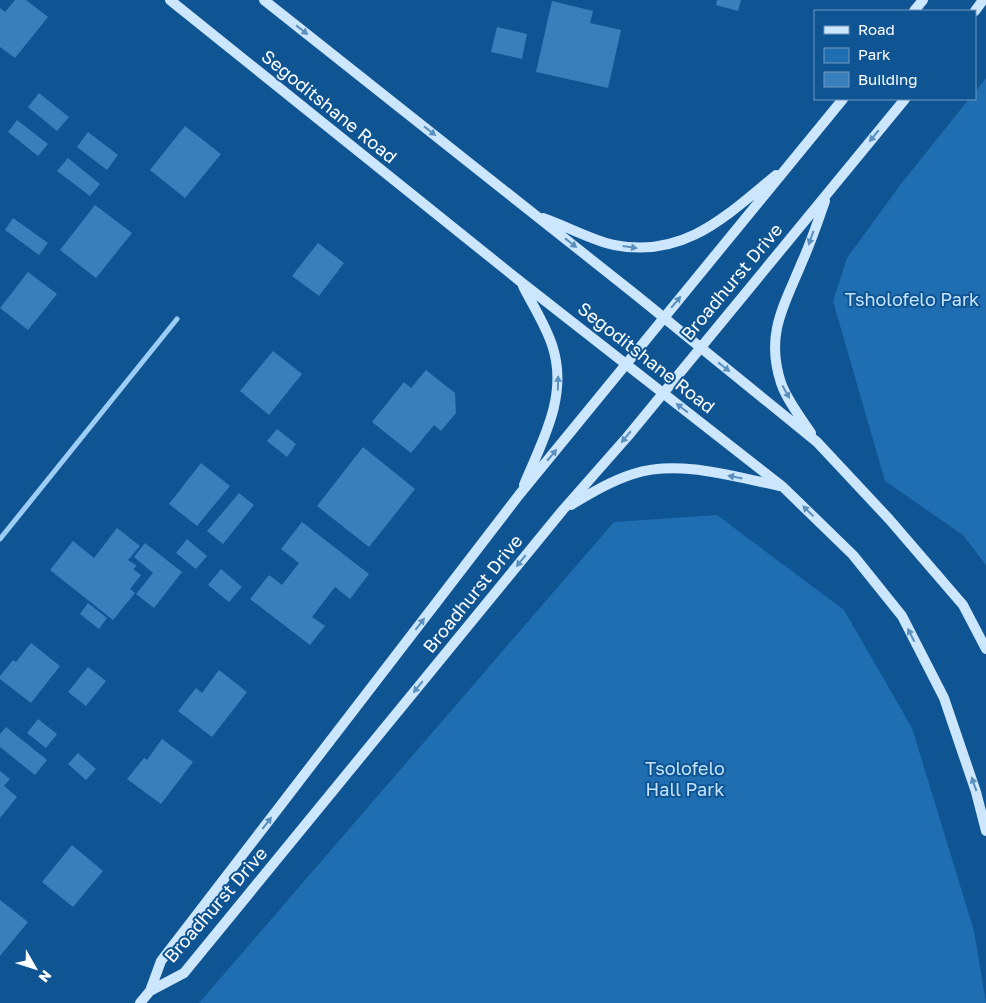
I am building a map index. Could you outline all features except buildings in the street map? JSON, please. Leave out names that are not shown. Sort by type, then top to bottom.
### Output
[{"type":"main road","name":"Segoditshane Road","points":[[170,0],[521,282],[783,487],[853,555],[902,616],[944,698],[976,792],[986,832]]},
{"type":"main road","points":[[264,0],[817,442],[889,519],[963,604],[986,648]]},
{"type":"main road","points":[[915,10],[923,0]]},
{"type":"main road","name":"Broadhurst Drive","points":[[150,991],[161,961],[519,495],[843,100]]},
{"type":"main road","name":"Broadhurst Drive","points":[[150,991],[184,973],[562,511],[628,436],[661,393],[904,100]]},
{"type":"main road","points":[[535,215],[612,245],[646,249],[654,248],[678,242],[719,222],[795,160]]},
{"type":"main road","points":[[817,442],[782,384],[775,358],[774,334],[781,310],[802,262],[828,193]]},
{"type":"main road","points":[[519,495],[558,395],[558,374],[553,348],[521,282]]},
{"type":"main road","points":[[562,511],[598,489],[633,474],[656,469],[690,470],[783,487]]},
{"type":"main road","points":[[140,1003],[150,991]]},
{"type":"street","points":[[0,539],[178,319]]},
{"type":"green space","name":"Tsholofelo Park","points":[[986,78],[986,565],[963,535],[885,481],[833,301],[847,258],[901,184],[968,100],[976,100],[976,91]]},
{"type":"green space","name":"Tsolofelo Hall Park","points":[[717,515],[844,610],[912,728],[974,931],[986,1003],[199,1003],[614,522]]}]
